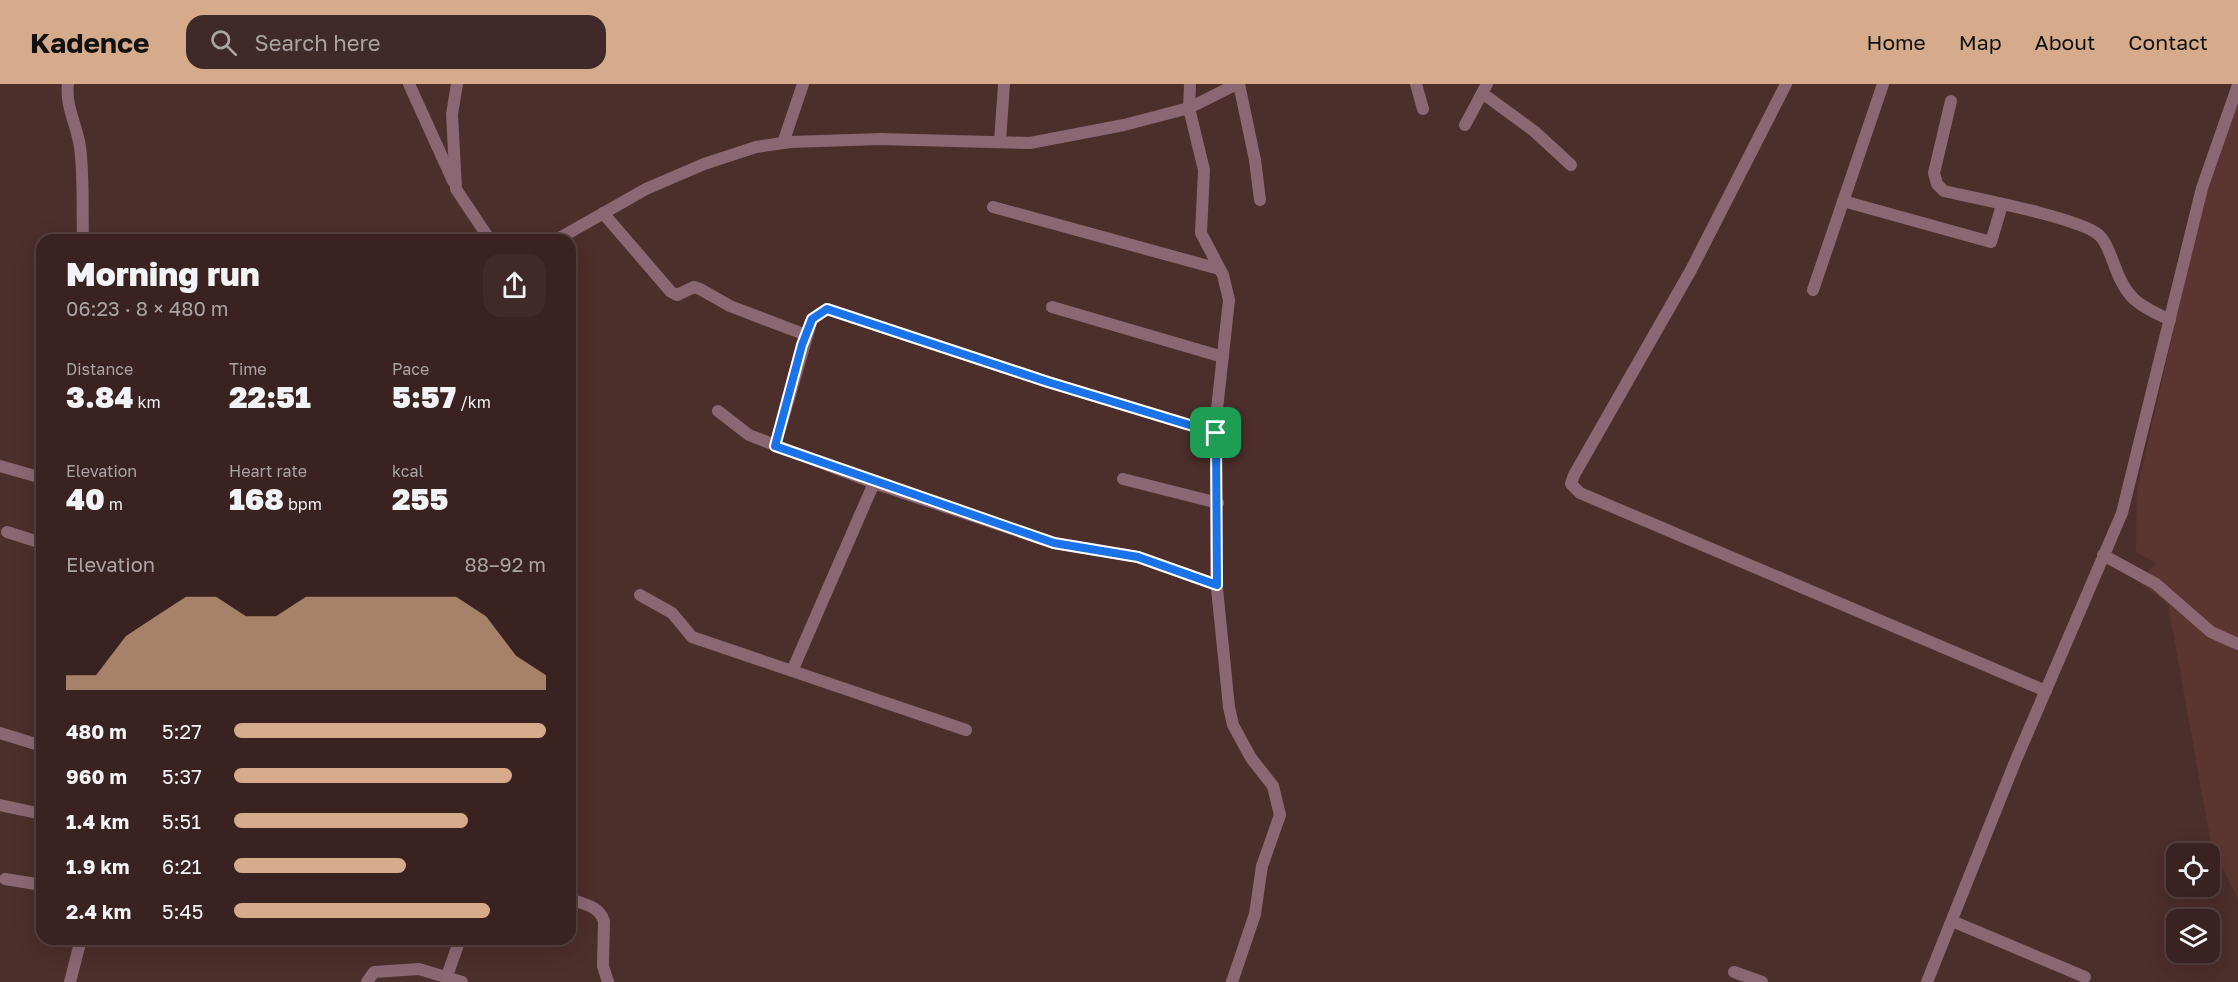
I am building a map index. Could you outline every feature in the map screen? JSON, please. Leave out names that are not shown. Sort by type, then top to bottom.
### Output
[{"type":"street","points":[[68,84],[66,98],[81,156],[83,234]]},
{"type":"street","points":[[409,84],[456,189],[486,234]]},
{"type":"street","points":[[456,189],[452,114],[457,84]]},
{"type":"street","points":[[783,143],[803,84]]},
{"type":"street","points":[[1000,142],[1004,84]]},
{"type":"street","points":[[1190,84],[1189,108],[1204,170],[1201,233],[1220,269],[1229,300],[1216,433],[1217,585],[1233,725],[1251,758],[1274,786],[1280,815],[1262,866],[1255,914],[1232,982]]},
{"type":"street","points":[[566,234],[646,189],[704,164],[756,147],[783,143],[880,139],[1030,143],[1124,125],[1189,108],[1238,84],[1255,160],[1260,200]]},
{"type":"street","points":[[1416,84],[1423,109]]},
{"type":"street","points":[[1786,84],[1691,270],[1574,475],[1572,484],[1580,493],[2046,691]]},
{"type":"street","points":[[1813,290],[1883,84]]},
{"type":"street","points":[[1927,982],[2046,691],[2122,513],[2202,188],[2238,85]]},
{"type":"street","points":[[1465,125],[1485,89],[1571,165]]},
{"type":"street","points":[[1951,101],[1934,173],[1937,184],[1944,191],[2078,224],[2099,235],[2108,248],[2118,276],[2136,303],[2170,320]]},
{"type":"street","points":[[1843,201],[1991,242],[2002,205]]},
{"type":"street","points":[[993,207],[1220,269]]},
{"type":"street","points":[[603,213],[671,292],[677,295],[694,287],[730,306],[806,335]]},
{"type":"street","points":[[1052,308],[1223,357]]},
{"type":"street","points":[[775,446],[812,319],[827,309],[1048,382],[1216,433]]},
{"type":"street","points":[[717,411],[749,435],[874,483],[1054,543],[1138,557],[1217,585]]},
{"type":"street","points":[[0,466],[36,476]]},
{"type":"street","points":[[1124,480],[1218,503]]},
{"type":"street","points":[[792,671],[874,483]]},
{"type":"street","points":[[7,532],[36,541]]},
{"type":"street","points":[[2103,555],[2156,584],[2211,632],[2238,644]]},
{"type":"street","points":[[639,595],[672,613],[692,637],[966,730]]},
{"type":"street","points":[[0,733],[36,744]]},
{"type":"street","points":[[0,805],[36,813]]},
{"type":"street","points":[[5,879],[36,884]]},
{"type":"street","points":[[576,901],[596,908],[602,915],[604,921],[603,966],[608,982]]},
{"type":"street","points":[[1952,921],[2085,977]]},
{"type":"street","points":[[70,982],[79,945]]},
{"type":"street","points":[[447,976],[458,945]]},
{"type":"street","points":[[367,982],[374,972],[411,968],[447,976],[462,982]]},
{"type":"street","points":[[1734,972],[1762,982]]},
{"type":"shaded area","points":[[2238,97],[2238,900],[2220,863],[2220,843],[2211,843],[2168,604],[2139,582],[2156,563],[2136,552],[2137,491],[2199,219]]},
{"type":"route","points":[[827,309],[1048,382],[1216,433],[1217,585],[1127,554],[1054,543],[874,483],[775,446],[802,345],[812,319],[827,309]]}]
